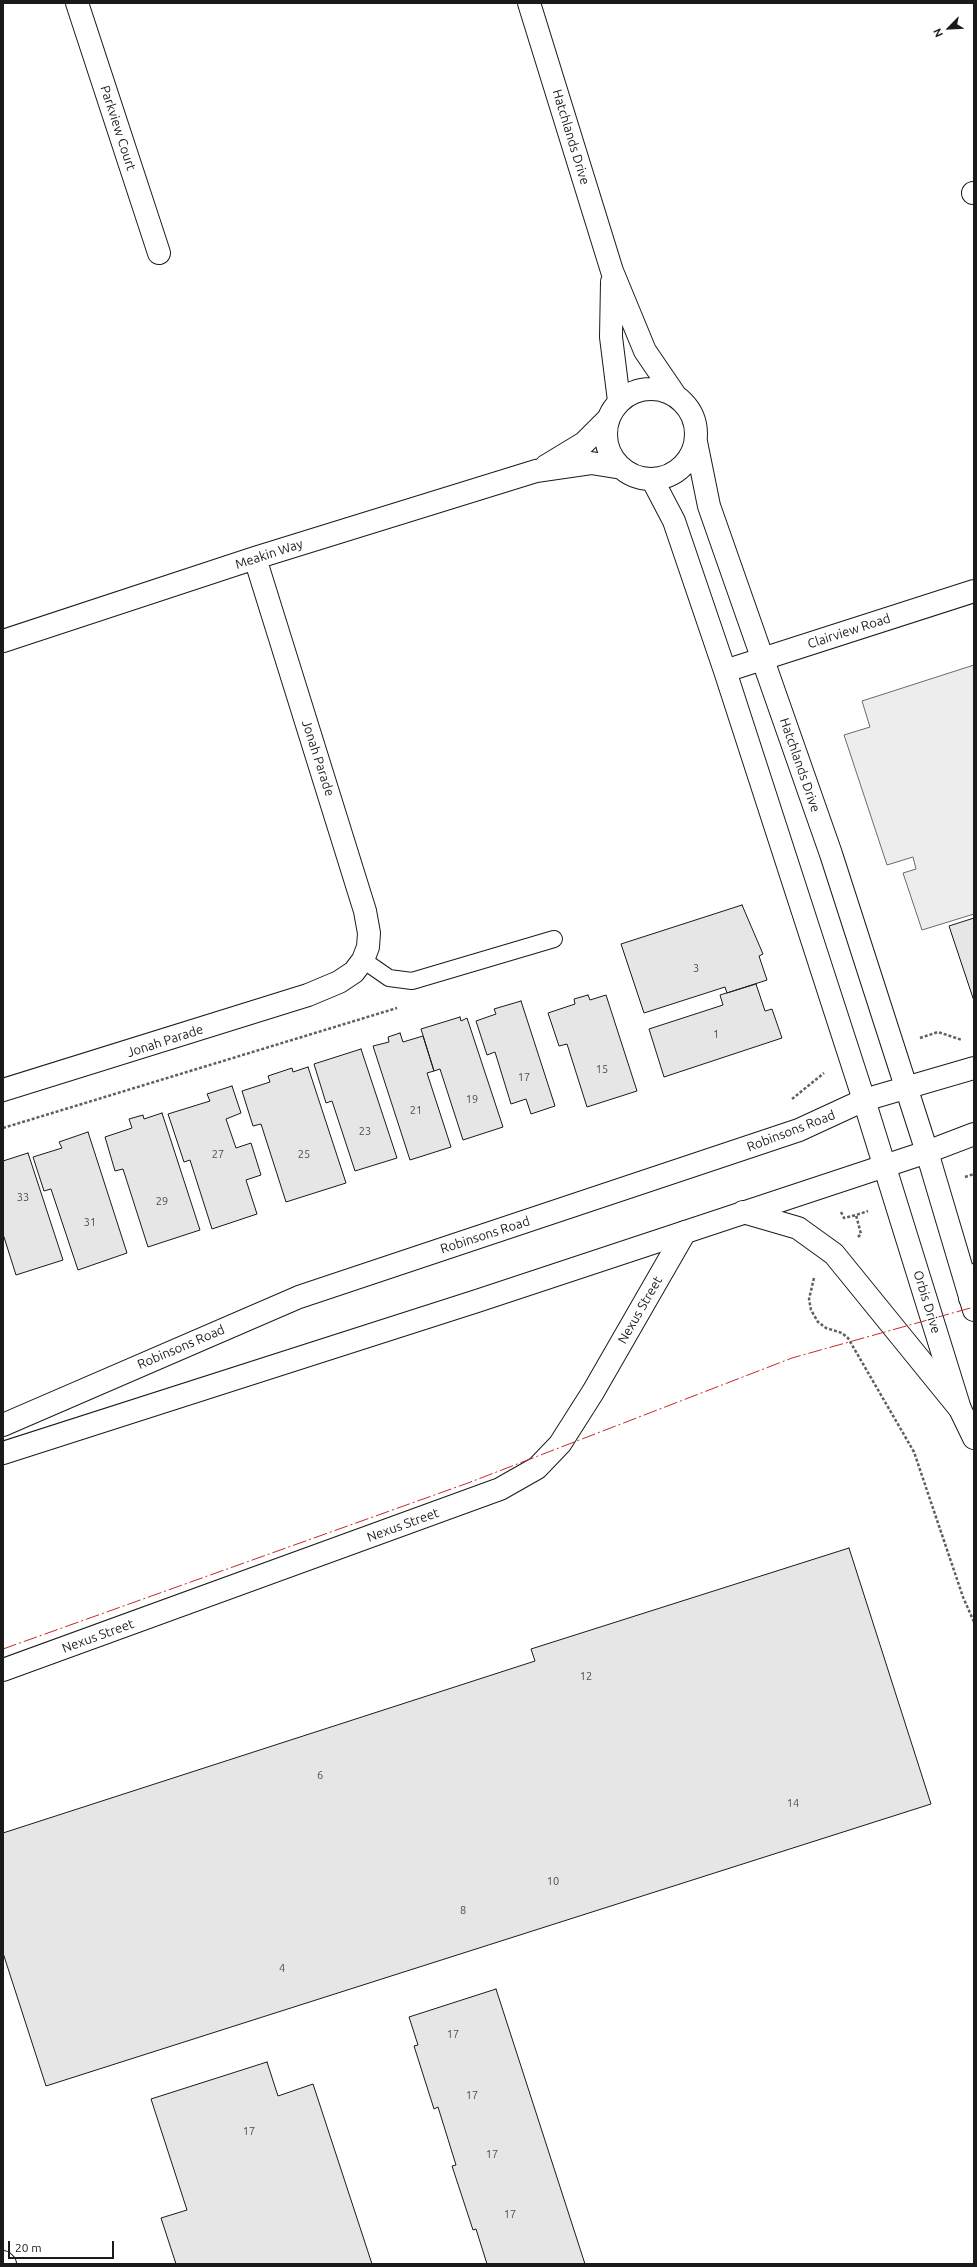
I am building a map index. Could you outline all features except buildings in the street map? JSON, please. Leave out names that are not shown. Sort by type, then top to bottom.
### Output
[{"type":"street","name":"Parkview Court","points":[[77,3],[159,253]]},
{"type":"street","name":"Hatchlands Drive","points":[[529,3],[612,271],[645,351],[675,395]]},
{"type":"street","name":"Hatchlands Drive","points":[[612,271],[611,337],[619,401]]},
{"type":"street","points":[[646,388],[661,389],[675,395],[686,403],[693,415],[696,428],[696,442],[685,464],[676,472],[664,477],[652,479],[631,474],[622,468],[613,458],[608,446],[606,432],[608,419],[619,401],[632,392],[646,388]]},
{"type":"street","name":"Meakin Way","points":[[536,471],[584,443],[608,419]]},
{"type":"street","name":"Hatchlands Drive","points":[[696,442],[709,506],[831,854],[904,1088],[926,1152]]},
{"type":"street","name":"Meakin Way","points":[[3,641],[255,558],[536,471],[591,463],[622,468]]},
{"type":"street","points":[[652,479],[674,521],[725,671],[850,1062],[864,1100]]},
{"type":"street","name":"Jonah Parade","points":[[3,1090],[308,995],[339,982],[354,972],[363,960],[368,947],[369,933],[364,904],[255,558]]},
{"type":"street","name":"Clairview Road","points":[[725,671],[974,591]]},
{"type":"street","name":"Robinsons Road","points":[[3,1425],[299,1297],[799,1130],[864,1100],[974,1068]]},
{"type":"street","name":"Orbis Drive","points":[[864,1100],[960,1410],[974,1438]]},
{"type":"street","points":[[3,1452],[349,1343],[926,1152],[974,1134]]},
{"type":"street","points":[[926,1152],[972,1304]]},
{"type":"street","points":[[743,1212],[798,1228],[834,1254],[960,1410]]},
{"type":"street","name":"Nexus Street","points":[[3,1670],[500,1489],[537,1468],[560,1444],[593,1392],[685,1232]]},
{"type":"street","points":[[972,1304],[974,1275]]},
{"type":"lane","points":[[363,960],[389,978],[412,981],[554,939]]},
{"type":"path","points":[[3,1128],[401,1006]]},
{"type":"path","points":[[891,1047],[938,1032],[962,1040],[968,1039]]},
{"type":"path","points":[[787,1101],[819,1075],[850,1062]]},
{"type":"path","points":[[834,1254],[818,1270],[812,1282],[809,1299],[811,1310],[818,1322],[826,1328],[842,1333],[848,1338],[914,1452],[963,1597],[974,1622]]},
{"type":"shaded area","points":[[974,665],[974,914],[922,930],[903,873],[916,869],[913,857],[887,865],[844,735],[870,727],[862,701]]},
{"type":"power","points":[[3,1649],[468,1483],[792,1358],[974,1307]]}]
